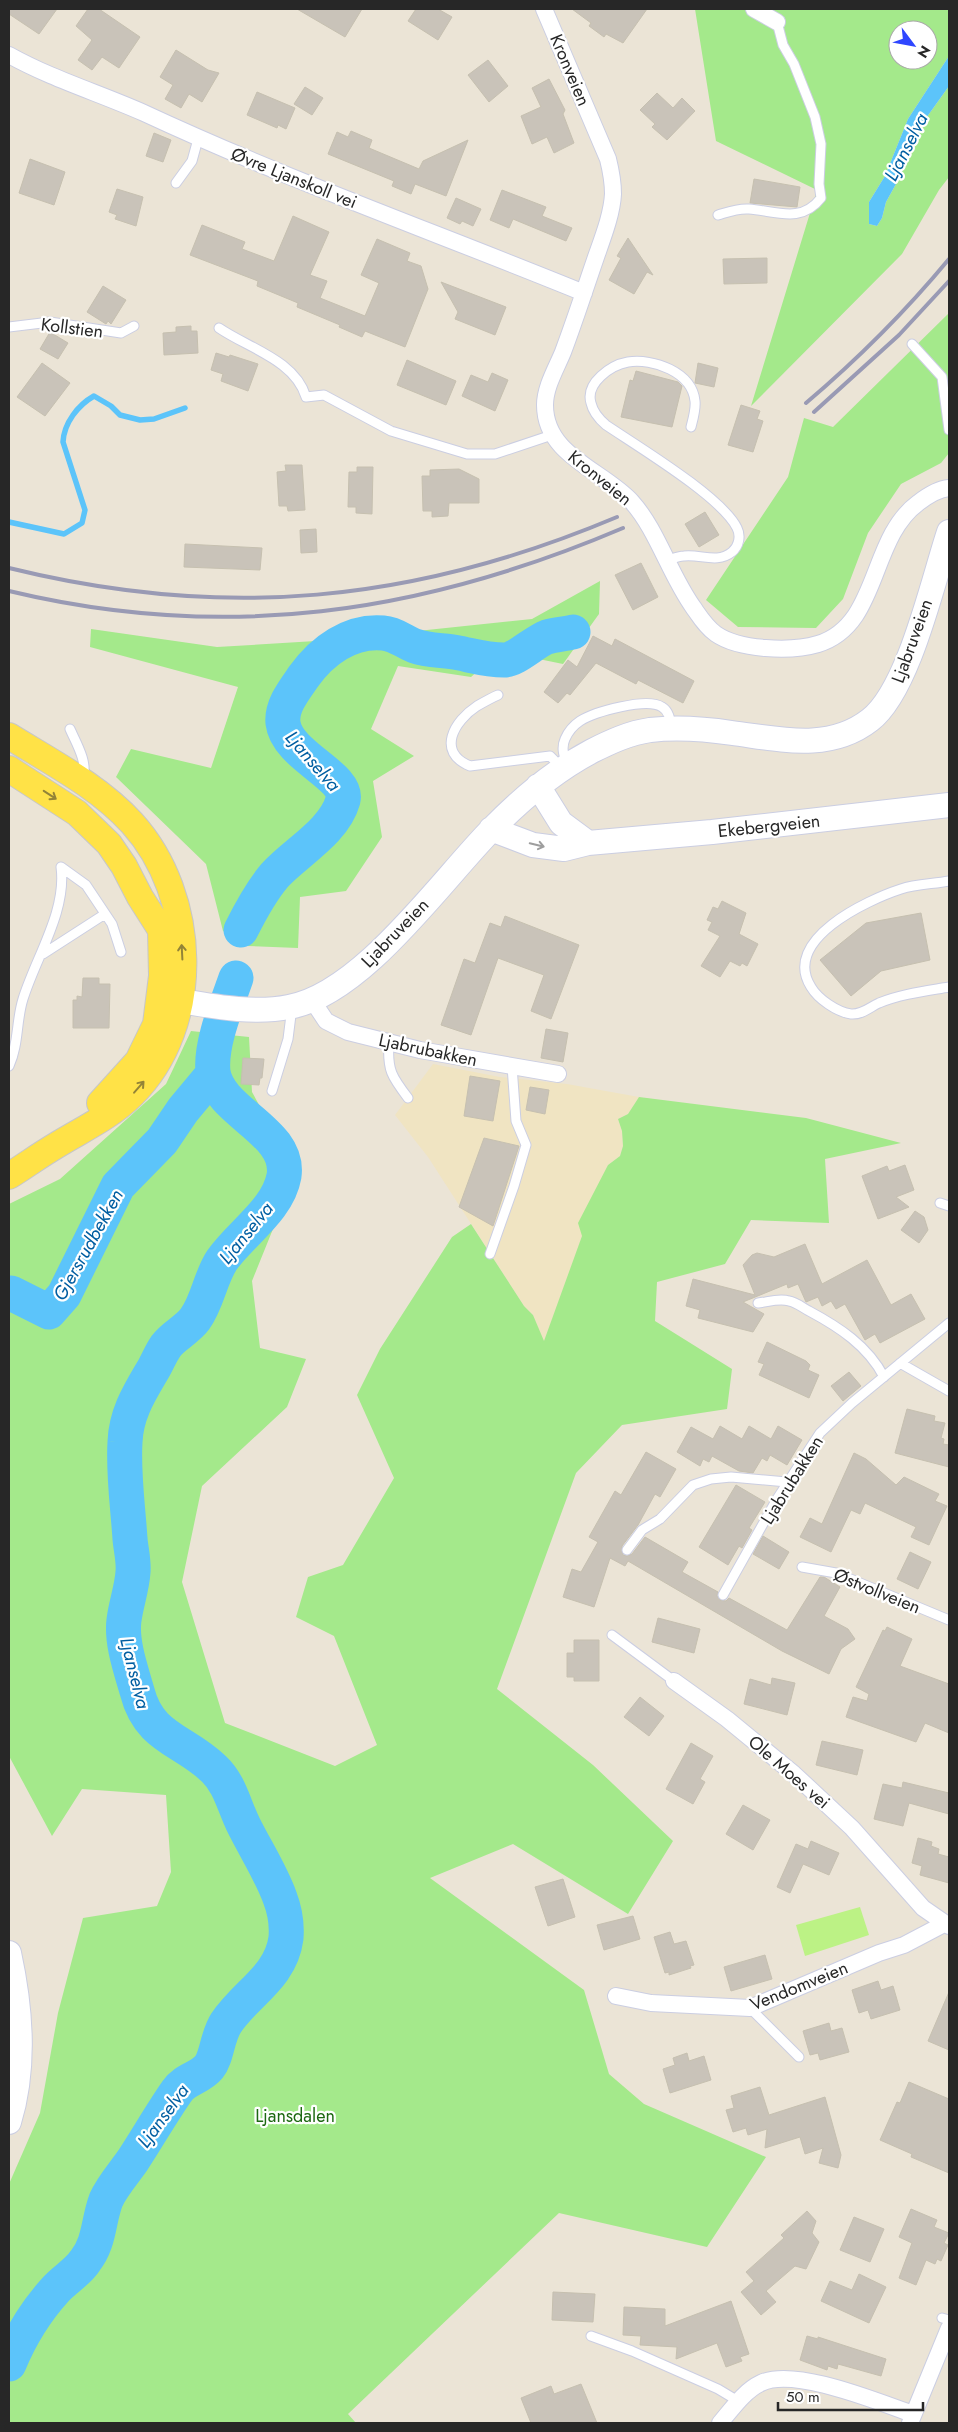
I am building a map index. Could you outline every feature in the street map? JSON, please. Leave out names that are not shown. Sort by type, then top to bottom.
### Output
[{"type":"main road","name":"Ljabruveien","points":[[171,999],[242,1009],[263,1010],[302,1004],[340,985],[367,964],[491,829],[538,786],[564,767],[603,745],[626,736],[650,730],[715,731],[811,741],[835,738],[863,725],[887,702],[903,672],[949,532]]},
{"type":"main road","points":[[9,736],[82,781],[112,804],[132,823],[146,842],[167,880],[181,931],[183,974],[171,999],[158,1017],[149,1041],[138,1061],[57,1145]]},
{"type":"main road","points":[[9,770],[64,805],[92,827],[109,844],[161,930],[163,955],[171,999],[168,1045],[140,1086],[114,1111],[9,1176]]},
{"type":"main road","points":[[538,786],[561,823],[588,843]]},
{"type":"main road","name":"Ekebergveien","points":[[491,829],[533,845],[564,849],[588,843],[712,832],[949,805]]},
{"type":"main road","points":[[118,1083],[135,1034],[142,999],[145,952],[140,897]]},
{"type":"main road","points":[[9,1953],[17,1996],[20,2035],[16,2086],[9,2122]]},
{"type":"street","name":"Kronveien","points":[[544,9],[608,159],[613,179],[613,196],[604,234],[584,293],[550,381],[545,403],[546,424],[552,435],[567,452],[619,490],[643,516],[678,585],[707,626],[717,635],[731,641],[779,649],[816,645],[839,633],[849,624],[860,609],[888,539],[902,517],[923,499],[940,490],[949,488]]},
{"type":"street","points":[[754,9],[777,22]]},
{"type":"street","name":"Øvre Ljanskoll vei","points":[[9,55],[47,75],[142,113],[198,139],[421,230],[484,252],[584,293]]},
{"type":"street","name":"Ljabrubakken","points":[[302,1004],[332,1026],[389,1043],[558,1074]]},
{"type":"street","name":"Ole Moes vei","points":[[674,1681],[727,1719],[827,1803],[923,1908],[946,1925]]},
{"type":"street","name":"Vendomveien","points":[[616,1996],[650,2002],[714,2008],[750,2008],[878,1953],[904,1945],[946,1925]]},
{"type":"street","points":[[720,2423],[750,2390],[762,2382],[791,2378],[830,2387],[911,2420],[947,2322]]},
{"type":"lane","points":[[718,215],[738,209],[796,214],[810,210],[821,198],[819,184],[821,144],[815,117],[794,64],[783,45],[777,22]]},
{"type":"lane","points":[[176,183],[192,161],[198,139]]},
{"type":"lane","name":"Kollstien","points":[[9,327],[50,322],[121,334],[134,326]]},
{"type":"lane","points":[[220,328],[284,366],[304,389],[306,396],[324,395],[391,432],[467,454],[495,454],[552,435]]},
{"type":"lane","points":[[912,344],[942,378],[949,430]]},
{"type":"lane","points":[[666,561],[684,556],[710,558],[726,556],[736,549],[739,542],[737,528],[720,506],[686,479],[598,418],[590,402],[592,389],[606,372],[629,362],[657,364],[669,368],[686,382],[693,393],[695,401],[691,427]]},
{"type":"lane","points":[[498,694],[477,706],[464,717],[450,743],[452,755],[460,762],[470,766],[550,756],[564,767]]},
{"type":"lane","points":[[564,767],[562,747],[568,733],[581,721],[599,713],[635,704],[657,705],[663,707],[669,714],[671,730]]},
{"type":"lane","points":[[70,729],[80,752],[85,771],[82,781]]},
{"type":"lane","points":[[9,1066],[17,1041],[23,1000],[43,954],[63,881],[61,867],[86,885],[117,935],[121,952]]},
{"type":"lane","points":[[949,881],[903,888],[845,914],[817,937],[808,951],[804,964],[806,979],[814,991],[838,1010],[852,1014],[900,997],[949,987]]},
{"type":"lane","points":[[43,954],[105,914]]},
{"type":"lane","points":[[272,1091],[288,1039],[302,1004]]},
{"type":"lane","points":[[389,1043],[388,1058],[391,1076],[408,1098]]},
{"type":"lane","points":[[490,1254],[526,1145],[516,1121],[512,1066]]},
{"type":"lane","points":[[940,1203],[949,1206]]},
{"type":"lane","points":[[758,1303],[778,1300],[789,1301],[826,1320],[863,1347],[876,1361],[884,1376]]},
{"type":"lane","name":"Ljabrubakken","points":[[723,1595],[787,1482],[820,1433],[884,1376],[949,1323]]},
{"type":"lane","points":[[900,1363],[949,1391]]},
{"type":"lane","points":[[627,1550],[642,1530],[660,1519],[693,1485],[732,1476],[787,1482]]},
{"type":"lane","name":"Østvollveien","points":[[802,1567],[836,1573],[949,1620]]},
{"type":"lane","name":"Ole Moes vei","points":[[612,1635],[674,1681]]},
{"type":"lane","points":[[750,2008],[799,2057]]},
{"type":"lane","points":[[591,2336],[632,2351],[718,2389],[738,2402]]},
{"type":"shaded area","points":[[433,1064],[500,1077],[567,1084],[639,1097],[628,1114],[618,1119],[622,1131],[623,1146],[620,1156],[608,1165],[544,1342],[533,1315],[524,1306],[428,1157],[395,1115]]},
{"type":"green space","points":[[695,9],[949,9],[949,56],[908,119],[885,176],[869,202],[869,224],[877,226],[882,218],[886,202],[901,175],[908,151],[924,121],[949,86],[949,177],[939,190],[902,254],[751,406],[817,190],[716,141]]},
{"type":"green space","points":[[949,313],[949,453],[941,463],[901,484],[868,533],[843,599],[816,628],[738,627],[706,600],[788,477],[804,418],[833,427]]},
{"type":"green space","points":[[600,581],[599,614],[563,664],[500,651],[471,677],[398,666],[371,729],[414,756],[373,781],[382,837],[346,891],[300,897],[298,948],[247,946],[223,931],[206,864],[116,777],[131,749],[211,768],[238,687],[90,647],[91,629],[217,647],[332,640],[532,619]]},
{"type":"green space","name":"Ljansdalen","points":[[191,1031],[249,1037],[252,1092],[296,1172],[252,1281],[260,1348],[306,1359],[287,1407],[202,1486],[182,1582],[225,1723],[335,1766],[377,1745],[334,1636],[296,1617],[308,1577],[343,1565],[394,1478],[357,1395],[380,1349],[452,1237],[471,1224],[524,1306],[533,1315],[544,1341],[582,1236],[578,1223],[608,1165],[620,1156],[623,1146],[622,1131],[618,1119],[628,1114],[639,1097],[806,1118],[901,1143],[825,1159],[829,1223],[751,1220],[725,1264],[657,1282],[655,1321],[732,1369],[727,1409],[622,1425],[576,1473],[497,1689],[593,1765],[673,1841],[628,1914],[513,1844],[430,1878],[584,1990],[609,2074],[644,2104],[766,2157],[707,2247],[559,2213],[348,2414],[356,2423],[9,2423],[9,2184],[40,2113],[58,2013],[83,1918],[157,1906],[171,1872],[166,1795],[82,1789],[52,1836],[9,1756],[9,1204],[60,1179],[166,1084]]},
{"type":"green space","points":[[860,1907],[869,1935],[805,1956],[796,1925]]},
{"type":"water","points":[[949,56],[949,86],[924,121],[908,151],[901,175],[886,202],[882,218],[877,226],[869,224],[869,202],[885,176],[908,119]]},
{"type":"building","points":[[9,9],[57,9],[39,34],[9,14]]},
{"type":"building","points":[[88,9],[99,9],[140,37],[119,68],[102,57],[92,70],[78,60],[92,40],[76,26]]},
{"type":"building","points":[[297,9],[362,9],[345,37]]},
{"type":"building","points":[[416,9],[438,9],[452,17],[438,40],[408,21]]},
{"type":"building","points":[[572,9],[647,9],[623,43],[606,34],[604,37],[589,26],[591,23]]},
{"type":"building","points":[[176,50],[208,70],[219,73],[202,102],[189,94],[181,108],[165,99],[173,85],[160,77]]},
{"type":"building","points":[[488,60],[508,86],[489,102],[468,75]]},
{"type":"building","points":[[549,79],[565,110],[563,114],[574,143],[554,153],[547,137],[532,144],[521,116],[541,107],[532,88]]},
{"type":"building","points":[[305,87],[323,98],[312,115],[294,104]]},
{"type":"building","points":[[257,92],[295,108],[286,129],[278,125],[277,128],[247,115]]},
{"type":"building","points":[[657,93],[673,108],[682,98],[695,111],[667,140],[652,127],[655,124],[640,110]]},
{"type":"building","points":[[351,131],[372,140],[369,148],[419,169],[423,161],[468,140],[446,196],[415,184],[411,194],[392,186],[394,181],[328,154],[337,132],[348,137]]},
{"type":"building","points":[[154,133],[171,140],[163,162],[146,156]]},
{"type":"building","points":[[30,159],[65,172],[54,205],[19,193]]},
{"type":"building","points":[[754,179],[800,187],[797,207],[750,203]]},
{"type":"building","points":[[117,189],[143,197],[136,226],[115,219],[117,215],[109,212]]},
{"type":"building","points":[[502,190],[546,207],[542,216],[572,228],[566,241],[513,219],[509,228],[490,220]]},
{"type":"building","points":[[456,198],[481,209],[473,226],[462,221],[460,224],[447,218]]},
{"type":"building","points":[[293,216],[329,232],[310,275],[327,281],[320,298],[365,316],[379,283],[361,275],[377,239],[410,253],[407,261],[421,266],[428,289],[405,347],[365,331],[362,337],[339,327],[340,325],[297,307],[298,303],[257,286],[258,281],[190,255],[202,225],[245,242],[242,249],[274,261]]},
{"type":"building","points":[[628,238],[653,275],[647,272],[634,294],[609,280],[621,258],[617,256]]},
{"type":"building","points":[[767,258],[767,283],[724,284],[723,259]]},
{"type":"building","points":[[441,282],[506,307],[495,335],[455,319],[458,312]]},
{"type":"building","points":[[103,286],[126,300],[111,324],[108,321],[106,324],[87,312]]},
{"type":"building","points":[[191,326],[191,331],[197,331],[198,353],[164,355],[163,333],[176,332],[176,327]]},
{"type":"building","points":[[50,332],[68,343],[58,359],[40,349]]},
{"type":"building","points":[[216,353],[229,357],[230,355],[258,364],[248,391],[221,381],[223,374],[211,370]]},
{"type":"building","points":[[407,360],[456,381],[446,405],[397,385]]},
{"type":"building","points":[[42,363],[70,383],[45,416],[17,397]]},
{"type":"building","points":[[698,363],[718,368],[714,387],[695,383]]},
{"type":"building","points":[[636,371],[678,382],[682,386],[672,427],[621,417],[630,380],[633,381]]},
{"type":"building","points":[[492,373],[508,380],[495,411],[462,396],[471,375],[488,382]]},
{"type":"building","points":[[741,405],[760,411],[757,419],[763,421],[753,452],[728,445]]},
{"type":"building","points":[[285,465],[302,465],[305,510],[288,511],[287,506],[279,506],[277,472],[286,471]]},
{"type":"building","points":[[357,467],[373,467],[372,514],[356,513],[356,507],[348,507],[349,472],[357,472]]},
{"type":"building","points":[[459,469],[479,479],[479,503],[449,503],[448,516],[432,517],[432,511],[423,511],[422,476],[430,476],[430,470]]},
{"type":"building","points":[[705,512],[719,535],[699,547],[685,524]]},
{"type":"building","points":[[316,529],[317,552],[301,553],[300,530]]},
{"type":"building","points":[[185,544],[262,548],[260,570],[184,567]]},
{"type":"building","points":[[641,563],[658,597],[633,610],[615,575]]},
{"type":"building","points":[[593,636],[612,646],[615,639],[694,681],[683,703],[638,680],[636,684],[596,663],[570,695],[567,693],[558,703],[544,692],[568,660],[577,667]]},
{"type":"building","points":[[722,901],[746,913],[739,934],[758,944],[747,966],[742,963],[740,966],[730,961],[720,977],[701,966],[720,936],[708,930],[712,922],[707,920],[713,907],[718,909]]},
{"type":"building","points":[[921,913],[930,960],[881,971],[851,996],[820,960],[866,923]]},
{"type":"building","points":[[505,916],[579,945],[551,1019],[531,1011],[544,975],[498,958],[471,1035],[441,1025],[464,959],[475,963],[490,923],[501,927]]},
{"type":"building","points":[[83,978],[99,978],[99,984],[110,984],[109,1028],[73,1028],[73,1000],[77,1000],[77,996],[82,997]]},
{"type":"building","points":[[546,1029],[568,1033],[563,1062],[541,1058]]},
{"type":"building","points":[[243,1058],[264,1059],[262,1078],[260,1078],[259,1085],[241,1084]]},
{"type":"building","points":[[470,1076],[500,1081],[493,1121],[464,1116]]},
{"type":"building","points":[[530,1087],[549,1090],[545,1114],[526,1110]]},
{"type":"building","points":[[484,1138],[519,1146],[493,1226],[459,1207]]},
{"type":"building","points":[[905,1165],[914,1190],[896,1197],[909,1207],[878,1219],[862,1176],[887,1166],[889,1171]]},
{"type":"building","points":[[915,1211],[924,1217],[928,1230],[919,1243],[901,1230]]},
{"type":"building","points":[[805,1244],[822,1284],[867,1260],[891,1305],[911,1294],[925,1319],[880,1343],[875,1334],[865,1340],[845,1304],[836,1309],[831,1301],[822,1306],[818,1297],[806,1302],[798,1284],[788,1288],[787,1284],[743,1302],[764,1314],[753,1332],[698,1318],[700,1310],[686,1306],[693,1279],[755,1295],[743,1265],[752,1255],[757,1253],[774,1257]]},
{"type":"building","points":[[767,1342],[806,1361],[810,1365],[808,1370],[819,1375],[809,1398],[759,1375],[764,1364],[758,1362]]},
{"type":"building","points":[[849,1372],[861,1386],[843,1401],[831,1386]]},
{"type":"building","points":[[907,1409],[935,1416],[934,1421],[945,1423],[941,1438],[944,1439],[943,1444],[949,1445],[949,1467],[895,1453]]},
{"type":"building","points":[[720,1426],[742,1439],[749,1426],[771,1439],[778,1426],[802,1440],[787,1465],[770,1455],[767,1461],[762,1458],[753,1473],[739,1471],[712,1456],[709,1462],[703,1459],[700,1466],[677,1452],[691,1427],[713,1439]]},
{"type":"building","points":[[646,1452],[676,1469],[660,1497],[655,1494],[638,1525],[622,1546],[623,1555],[632,1554],[645,1537],[688,1562],[682,1572],[718,1592],[717,1596],[720,1600],[726,1601],[729,1598],[787,1630],[820,1577],[824,1577],[840,1587],[824,1616],[848,1629],[855,1639],[841,1649],[829,1674],[782,1651],[628,1561],[625,1566],[610,1558],[594,1607],[563,1597],[572,1569],[581,1572],[598,1542],[589,1537],[615,1491],[621,1495]]},
{"type":"building","points":[[854,1453],[866,1459],[896,1485],[904,1477],[939,1494],[935,1501],[947,1506],[929,1545],[911,1537],[916,1527],[865,1503],[860,1514],[851,1510],[831,1552],[800,1537],[810,1518],[822,1524]]},
{"type":"building","points":[[736,1485],[765,1502],[749,1528],[752,1530],[742,1548],[739,1546],[728,1565],[699,1547]]},
{"type":"building","points":[[763,1536],[789,1552],[779,1569],[753,1554]]},
{"type":"building","points":[[910,1552],[931,1562],[918,1589],[897,1579]]},
{"type":"building","points":[[658,1618],[700,1629],[694,1653],[652,1642]]},
{"type":"building","points":[[887,1627],[912,1639],[900,1666],[949,1684],[949,1733],[925,1723],[916,1742],[846,1717],[853,1697],[867,1701],[869,1694],[856,1687],[883,1630],[885,1631]]},
{"type":"building","points":[[574,1640],[599,1640],[599,1681],[574,1681],[574,1677],[567,1677],[567,1653],[574,1653]]},
{"type":"building","points":[[772,1678],[795,1683],[787,1715],[744,1704],[750,1679],[771,1685]]},
{"type":"building","points":[[640,1697],[664,1716],[649,1736],[624,1717]]},
{"type":"building","points":[[822,1741],[863,1750],[857,1775],[816,1765]]},
{"type":"building","points":[[691,1743],[713,1756],[700,1779],[705,1782],[693,1804],[666,1789]]},
{"type":"building","points":[[903,1782],[949,1793],[949,1814],[909,1803],[903,1826],[874,1819],[883,1784],[902,1788]]},
{"type":"building","points":[[743,1805],[770,1820],[753,1850],[726,1834]]},
{"type":"building","points":[[918,1838],[932,1842],[931,1846],[939,1849],[938,1854],[949,1857],[949,1883],[920,1875],[922,1866],[912,1863]]},
{"type":"building","points":[[811,1841],[839,1853],[829,1875],[803,1864],[790,1893],[777,1887],[796,1844],[808,1849]]},
{"type":"building","points":[[563,1879],[575,1917],[548,1926],[535,1887]]},
{"type":"building","points":[[633,1916],[640,1939],[604,1950],[597,1925]]},
{"type":"building","points":[[670,1932],[674,1944],[686,1941],[694,1965],[690,1966],[691,1968],[669,1975],[669,1972],[665,1973],[654,1937]]},
{"type":"building","points":[[765,1955],[772,1979],[731,1991],[724,1967]]},
{"type":"building","points":[[878,1981],[881,1990],[893,1986],[900,2010],[871,2019],[868,2010],[859,2013],[852,1990]]},
{"type":"building","points":[[949,1992],[949,2050],[928,2041]]},
{"type":"building","points":[[829,2023],[831,2031],[842,2028],[849,2052],[820,2060],[818,2053],[810,2055],[803,2031]]},
{"type":"building","points":[[687,2053],[689,2061],[704,2056],[711,2080],[670,2093],[663,2069],[675,2065],[673,2058]]},
{"type":"building","points":[[909,2082],[949,2099],[949,2173],[911,2157],[912,2154],[880,2140],[897,2102],[900,2103]]},
{"type":"building","points":[[760,2087],[769,2115],[825,2097],[841,2155],[838,2168],[819,2163],[823,2148],[805,2154],[800,2137],[765,2148],[767,2129],[748,2135],[746,2128],[733,2132],[726,2110],[734,2108],[731,2096]]},
{"type":"building","points":[[911,2209],[937,2220],[934,2227],[949,2233],[944,2243],[948,2245],[941,2261],[937,2259],[935,2264],[926,2260],[916,2285],[899,2278],[912,2243],[899,2237]]},
{"type":"building","points":[[807,2211],[816,2221],[812,2233],[819,2242],[806,2269],[795,2266],[766,2291],[776,2302],[761,2315],[741,2292],[754,2281],[746,2272],[784,2238],[781,2235]]},
{"type":"building","points":[[854,2217],[884,2229],[870,2262],[840,2250]]},
{"type":"building","points":[[859,2274],[886,2287],[869,2323],[821,2301],[830,2281],[852,2290]]},
{"type":"building","points":[[553,2292],[595,2294],[593,2322],[552,2320]]},
{"type":"building","points":[[731,2301],[749,2354],[740,2357],[742,2361],[726,2367],[717,2343],[676,2359],[677,2347],[640,2345],[641,2336],[623,2335],[624,2307],[665,2309],[665,2326]]},
{"type":"building","points":[[807,2336],[818,2339],[818,2337],[886,2359],[881,2376],[838,2364],[837,2369],[828,2366],[827,2370],[800,2360]]},
{"type":"building","points":[[581,2384],[597,2423],[531,2423],[521,2398],[551,2386],[554,2394]]},
{"type":"waterway","points":[[9,522],[64,534],[82,523],[85,510],[63,442],[66,428],[73,415],[94,396],[111,406],[120,415],[140,420],[154,419],[185,408]]},
{"type":"waterway","name":"Ljanselva","points":[[241,930],[256,901],[270,881],[284,866],[323,832],[332,822],[343,800],[342,791],[337,782],[295,746],[287,735],[283,723],[284,710],[289,698],[319,658],[348,639],[359,635],[383,633],[392,635],[420,648],[504,660],[514,657],[547,637],[573,632]]},
{"type":"waterway","name":"Ljanselva","points":[[9,2364],[23,2334],[35,2315],[60,2285],[79,2269],[90,2254],[96,2239],[103,2208],[111,2190],[133,2160],[180,2087],[201,2074],[212,2063],[226,2023],[270,1974],[283,1952],[286,1938],[286,1923],[282,1903],[224,1781],[202,1759],[158,1729],[142,1707],[127,1656],[123,1629],[133,1568],[125,1466],[126,1431],[131,1412],[164,1349],[172,1339],[195,1319],[222,1260],[267,1210],[274,1200],[284,1176],[283,1160],[277,1147],[266,1134],[228,1099],[218,1086],[213,1072],[214,1049],[236,978]]},
{"type":"waterway","name":"Gjersrudbekken","points":[[9,1295],[11,1293],[49,1312],[64,1295],[118,1186],[162,1141],[183,1110],[213,1074]]},
{"type":"railway","points":[[806,403],[880,334],[949,259]]},
{"type":"railway","points":[[814,412],[899,335],[949,281]]},
{"type":"railway","points":[[9,568],[88,585],[166,594],[242,598],[317,595],[392,585],[466,569],[541,546],[617,517]]},
{"type":"railway","points":[[9,591],[89,607],[168,615],[245,617],[321,611],[397,599],[472,581],[547,558],[623,528]]}]
